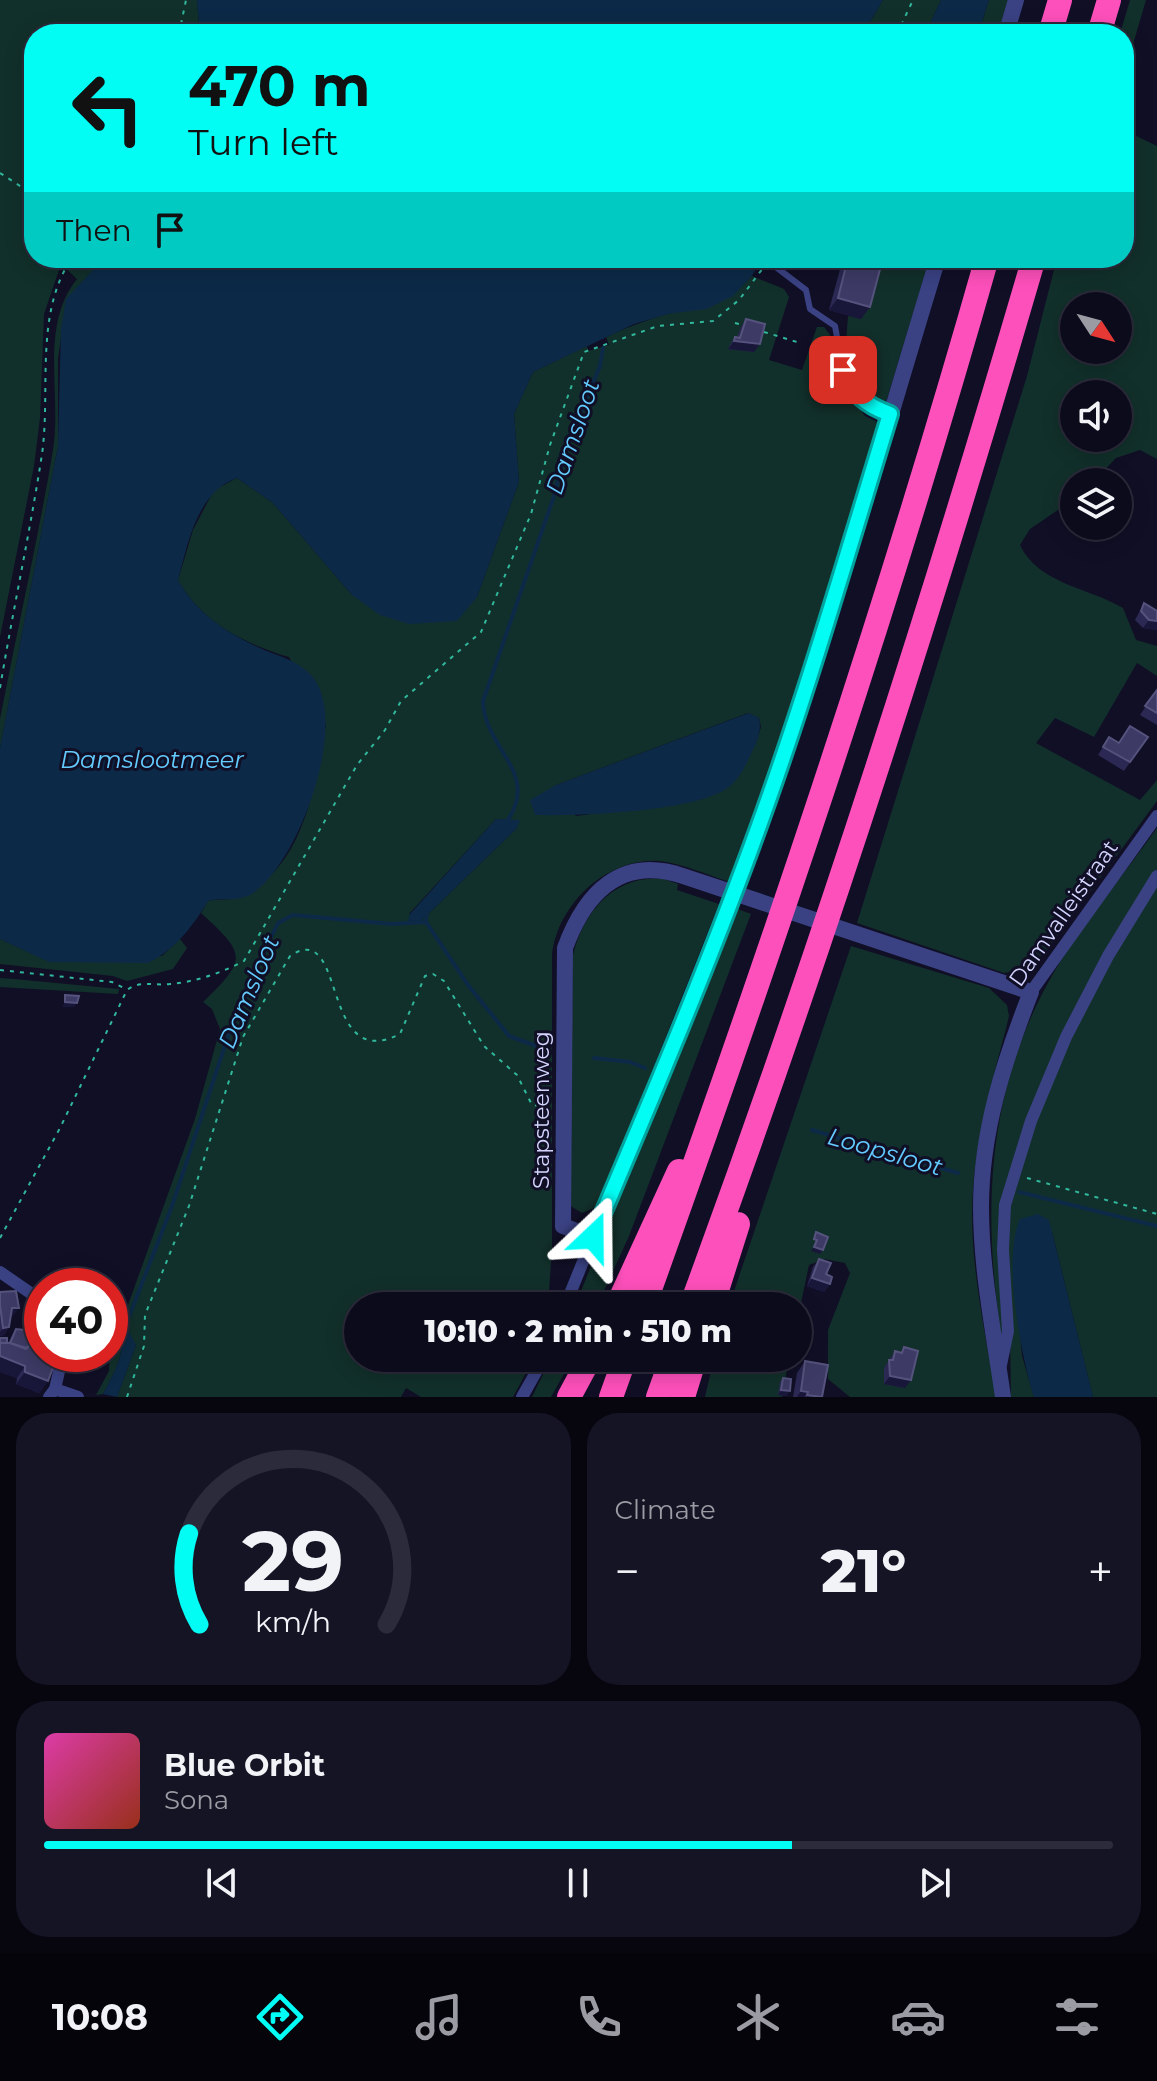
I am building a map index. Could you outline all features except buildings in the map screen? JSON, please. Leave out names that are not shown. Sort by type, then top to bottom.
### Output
[{"type":"highway","points":[[1053,24],[1060,0]]},
{"type":"highway","points":[[1102,24],[1109,0]]},
{"type":"highway","points":[[649,1292],[717,1103],[900,545],[984,268]]},
{"type":"highway","points":[[696,1292],[766,1101],[852,843],[1031,268]]},
{"type":"highway","points":[[716,1292],[760,1160],[766,1101]]},
{"type":"highway","points":[[623,1292],[669,1189],[717,1103]]},
{"type":"highway","points":[[722,1292],[734,1235]]},
{"type":"highway","points":[[569,1397],[582,1372]]},
{"type":"highway","points":[[611,1397],[620,1372]]},
{"type":"highway","points":[[658,1397],[667,1372]]},
{"type":"highway","points":[[683,1397],[691,1372]]},
{"type":"highway","points":[[695,1397],[701,1372]]},
{"type":"street","points":[[1009,24],[1016,0]]},
{"type":"street","points":[[571,1292],[701,980],[753,843],[825,626],[935,268]]},
{"type":"street","name":"Damvalleistraat","points":[[1003,1397],[986,1278],[981,1207],[985,1155],[1001,1077],[1031,992],[1157,816]]},
{"type":"street","name":"Stapsteenweg","points":[[593,1237],[563,1226],[562,983],[565,948],[577,915],[593,896],[615,880],[638,871],[661,869],[1031,992]]},
{"type":"street","name":"Damvalleistraat","points":[[1000,1370],[1008,1331],[1003,1226],[1014,1175],[1036,1108],[1066,1037],[1108,956],[1157,876]]},
{"type":"street","points":[[0,1272],[24,1289]]},
{"type":"street","points":[[58,1372],[52,1393],[78,1397]]},
{"type":"street","points":[[522,1397],[536,1372]]},
{"type":"lane","points":[[777,268],[806,290],[810,309],[835,326],[843,370],[852,390],[869,406],[890,414]]},
{"type":"path","points":[[181,24],[186,0]]},
{"type":"path","points":[[902,24],[913,0]]},
{"type":"path","points":[[0,173],[24,189]]},
{"type":"path","points":[[0,688],[42,451],[47,335],[61,274],[65,268]]},
{"type":"path","points":[[0,1238],[60,1128],[127,990],[135,984],[169,985],[223,972],[244,961],[357,765],[385,730],[401,701],[481,632],[531,514],[584,352],[595,345],[658,326],[713,321],[739,300],[763,268]]},
{"type":"path","points":[[735,323],[748,327]]},
{"type":"path","points":[[760,331],[797,342]]},
{"type":"path","points":[[127,1397],[144,1346],[145,1315],[189,1206],[243,1037],[290,956],[302,947],[310,947],[321,955],[346,1022],[360,1037],[374,1041],[400,1034],[425,976],[433,974],[444,981],[484,1046],[517,1075],[532,1105],[562,1106]]},
{"type":"path","points":[[0,970],[112,982],[127,990]]},
{"type":"path","points":[[1014,1175],[1157,1214]]},
{"type":"green space","points":[[0,0],[197,0],[199,24],[24,24],[24,268],[60,268],[44,314],[40,418],[34,466],[0,637]]},
{"type":"green space","points":[[883,0],[941,0],[930,24],[869,24]]},
{"type":"green space","points":[[989,0],[1008,0],[1001,24],[981,24]]},
{"type":"green space","points":[[1130,0],[1146,0],[1134,41],[1134,24],[1123,24]]},
{"type":"green space","points":[[1134,135],[1157,146],[1157,459],[1140,450],[1116,458],[1106,468],[1060,468],[1060,509],[1030,529],[1020,545],[1028,558],[1052,577],[1123,608],[1136,640],[1157,646],[1157,676],[1137,663],[1094,737],[1055,718],[1036,743],[1140,800],[1157,780],[1157,801],[1044,954],[1018,971],[1004,973],[857,923],[1027,376],[1054,268],[1134,268]]},
{"type":"green space","points":[[65,268],[95,268],[66,300],[58,359],[58,446],[0,748],[0,719],[53,450],[58,318],[65,298],[77,279]]},
{"type":"green space","points":[[849,268],[927,268],[886,402],[859,389],[845,355],[848,316],[861,319]]},
{"type":"green space","points":[[752,276],[784,289],[789,297],[769,360],[802,370],[817,327],[824,327],[830,335],[837,373],[846,390],[865,416],[881,424],[747,839],[730,882],[659,861],[639,862],[603,876],[575,902],[556,936],[552,955],[552,1249],[549,1292],[344,1292],[344,1372],[526,1372],[513,1397],[421,1397],[406,1388],[401,1397],[117,1397],[136,1345],[128,1338],[128,1305],[195,1119],[220,1029],[212,1009],[203,1002],[228,976],[236,957],[227,938],[201,913],[208,901],[239,897],[261,884],[279,867],[303,823],[311,799],[326,725],[289,657],[256,645],[226,629],[199,608],[178,580],[193,530],[214,490],[237,478],[273,503],[352,595],[477,597],[519,482],[514,414],[533,372],[587,346],[588,351],[609,345],[606,337],[627,328],[711,304],[730,295]],"holes":[[[748,713],[759,718],[761,727],[756,743],[703,799],[576,816],[556,785]],[[496,819],[508,821],[517,828],[420,922],[409,914]]]},
{"type":"green space","points":[[1157,828],[1157,869],[1104,954],[1003,1204],[1006,1331],[1001,1334],[995,1285],[992,1189],[1004,1096],[1036,1006],[1060,962]]},
{"type":"green space","points":[[664,879],[678,884],[677,890],[719,904],[604,1191],[594,1208],[582,1213],[569,1205],[573,955],[585,924],[604,899],[631,883]]},
{"type":"green space","points":[[1157,886],[1157,1397],[1093,1397],[1052,1232],[1013,1258],[1022,1356],[1034,1397],[1011,1397],[1008,1215],[1038,1111],[1055,1069],[1110,963]]},
{"type":"green space","points":[[735,908],[751,914],[629,1236],[603,1292],[581,1292]]},
{"type":"green space","points":[[0,939],[50,962],[162,956],[180,939],[187,948],[173,969],[127,981],[113,976],[0,964]]},
{"type":"green space","points":[[851,946],[989,988],[1007,1005],[1009,1016],[978,1146],[972,1216],[978,1294],[996,1397],[850,1397],[828,1379],[828,1330],[850,1273],[845,1263],[824,1259],[809,1265],[803,1292],[734,1292]]},
{"type":"green space","points":[[0,978],[119,989],[118,994],[0,987]]},
{"type":"green space","points":[[108,1372],[114,1372],[103,1394],[96,1395]]},
{"type":"green space","points":[[544,1372],[565,1372],[551,1397],[532,1397]]},
{"type":"green space","points":[[711,1372],[786,1372],[782,1397],[705,1397]]},
{"type":"water","points":[[197,0],[883,0],[869,24],[199,23]]},
{"type":"water","points":[[941,0],[989,0],[981,24],[930,24]]},
{"type":"water","name":"Damslootmeer","points":[[95,268],[756,268],[733,296],[707,309],[668,314],[634,324],[533,372],[514,414],[519,482],[477,597],[457,621],[409,624],[380,615],[352,595],[273,503],[237,478],[212,495],[196,520],[178,580],[194,603],[225,629],[293,662],[310,674],[322,695],[326,723],[323,755],[301,824],[286,855],[268,879],[245,897],[208,901],[182,936],[167,951],[148,963],[49,962],[0,939],[0,748],[58,446],[61,329],[66,299]]},
{"type":"water","points":[[749,713],[759,718],[757,741],[739,776],[721,792],[703,799],[657,808],[578,815],[535,815],[530,800],[556,785]]},
{"type":"water","points":[[496,819],[520,820],[517,828],[420,922],[407,925],[410,914]]},
{"type":"water","points":[[1038,1214],[1049,1220],[1093,1397],[1034,1397],[1015,1307],[1013,1258],[1020,1219]]},
{"type":"water","points":[[128,1332],[136,1345],[128,1367]]},
{"type":"water","points":[[114,1372],[126,1372],[117,1397],[103,1394]]},
{"type":"waterway","name":"Damsloot","points":[[505,824],[515,806],[518,790],[509,762],[492,734],[483,701],[554,496],[567,445],[600,366],[603,348]]},
{"type":"waterway","name":"Damsloot","points":[[128,1319],[172,1206],[238,1006],[278,923],[293,915],[392,924],[426,922],[427,910]]},
{"type":"waterway","name":"Loopsloot","points":[[426,922],[468,985],[509,1036],[536,1046]]},
{"type":"waterway","name":"Loopsloot","points":[[594,1058],[630,1062],[645,1068]]},
{"type":"waterway","name":"Loopsloot","points":[[812,1130],[958,1173]]},
{"type":"waterway","name":"Loopsloot","points":[[1019,1192],[1157,1226]]},
{"type":"route","points":[[593,1237],[701,980],[753,843],[825,626],[890,414],[869,406],[852,390],[843,370]]}]
